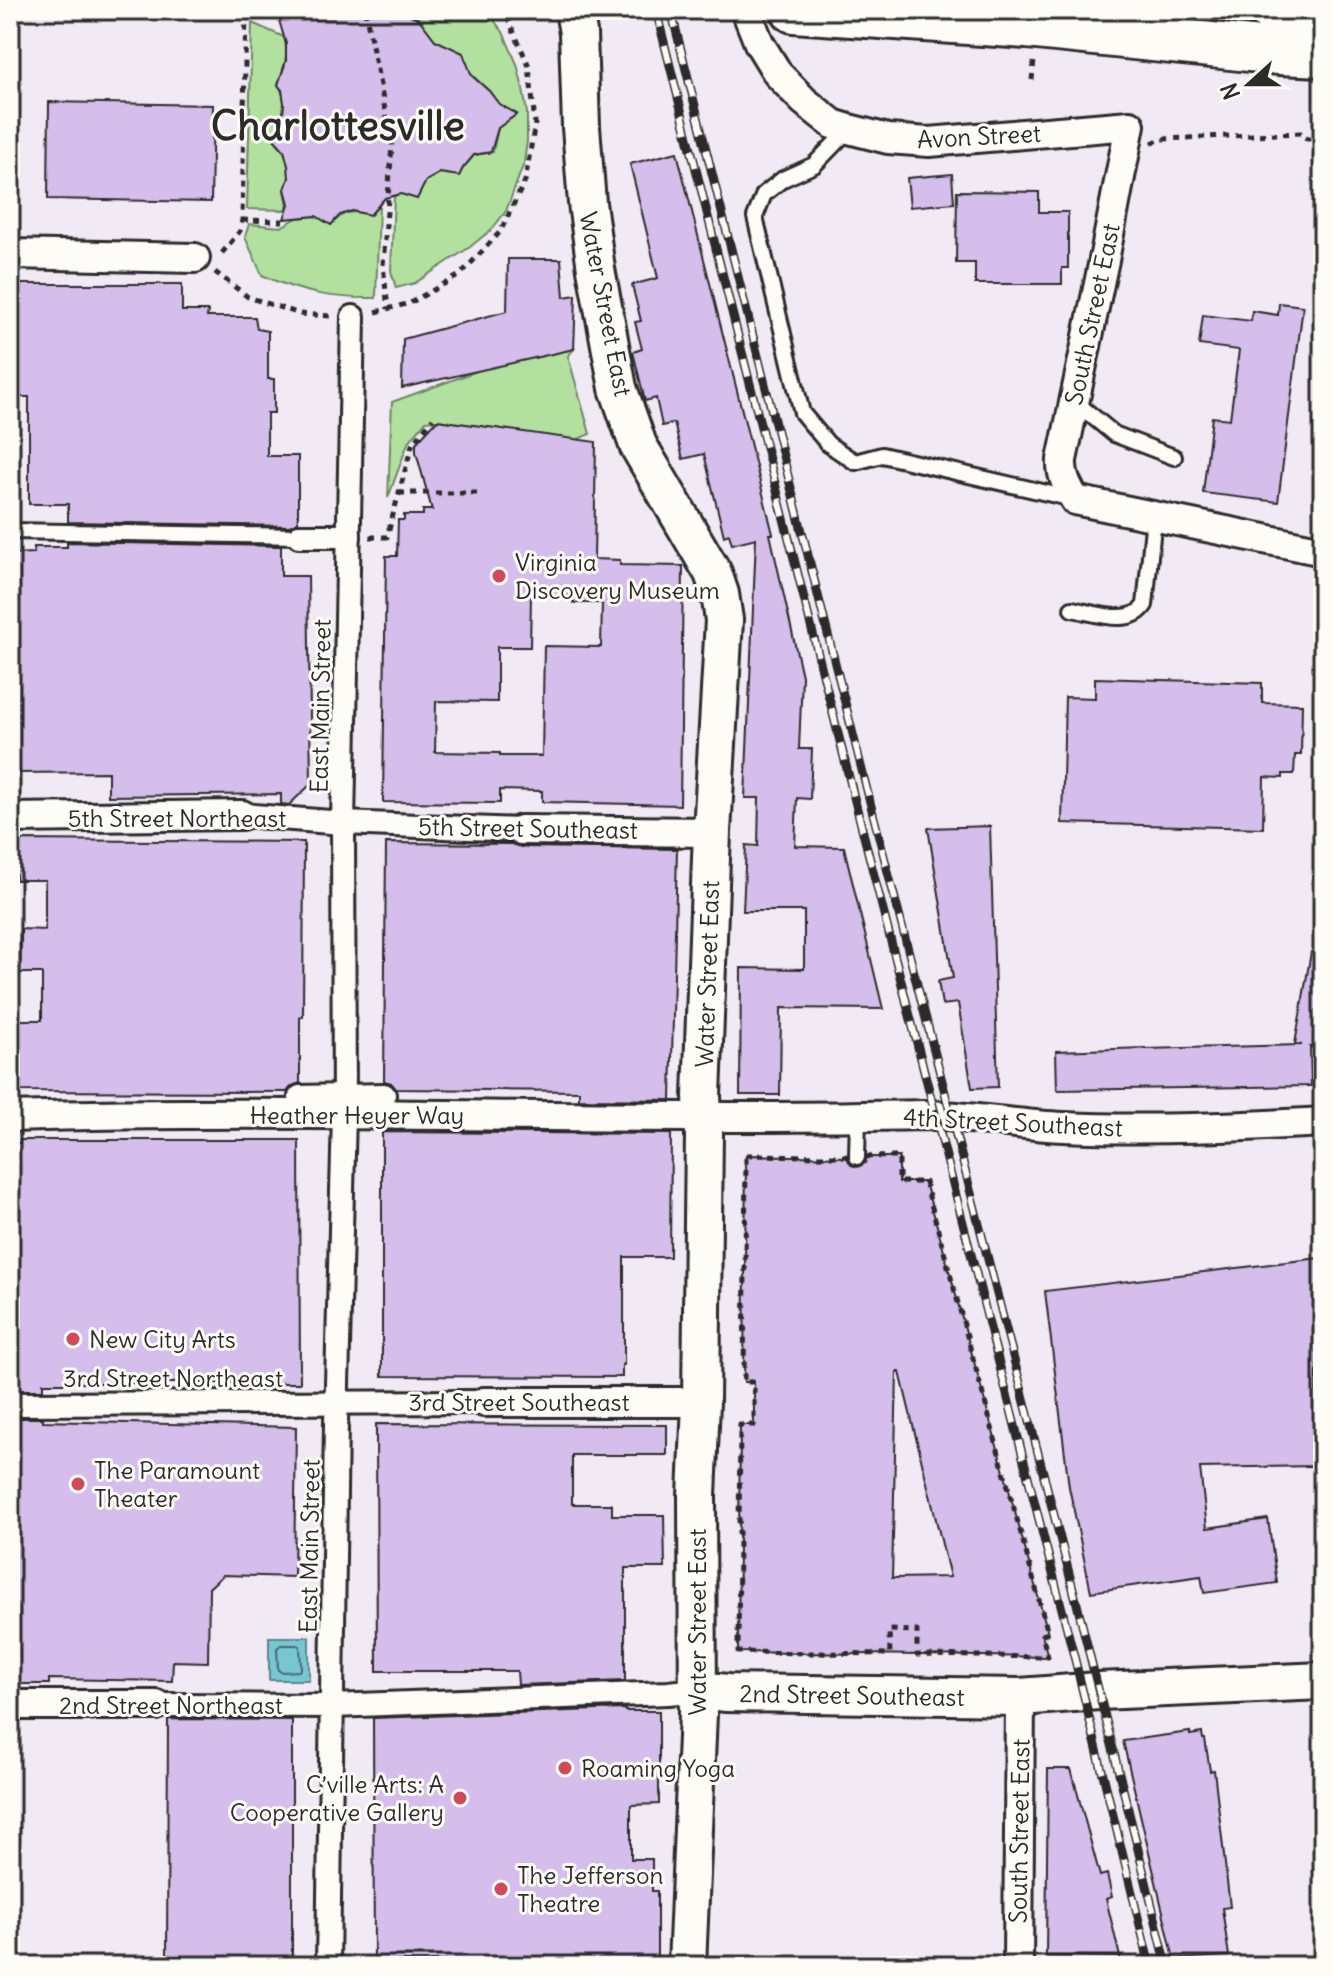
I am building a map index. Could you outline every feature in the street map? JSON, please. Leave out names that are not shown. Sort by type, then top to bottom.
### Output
[{"type":"main road","points":[[794,10],[1027,26],[1307,26]]},
{"type":"street","name":"Water Street East","points":[[574,10],[578,33],[587,203],[618,388],[638,445],[713,573],[724,620],[702,1096],[698,1690],[687,1966]]},
{"type":"street","name":"Avon Street","points":[[746,10],[759,43],[778,74],[804,101],[833,124],[888,139],[929,142],[1140,135]]},
{"type":"street","name":"South Street East","points":[[1075,500],[1061,469],[1062,460],[1104,260],[1140,135]]},
{"type":"street","points":[[10,254],[200,261]]},
{"type":"street","name":"East Main Street","points":[[328,1966],[344,1112],[343,823],[353,317]]},
{"type":"street","points":[[1075,500],[1323,551]]},
{"type":"street","points":[[299,536],[349,536]]},
{"type":"street","name":"5th Street Northeast","points":[[10,818],[242,815],[343,823]]},
{"type":"street","name":"5th Street Southeast","points":[[343,823],[521,830],[712,832]]},
{"type":"street","points":[[299,1127],[384,1095]]},
{"type":"street","points":[[300,1097],[382,1127]]},
{"type":"street","name":"Heather Heyer Way","points":[[10,1117],[344,1112],[704,1116]]},
{"type":"street","name":"4th Street Southeast","points":[[704,1116],[963,1116],[1010,1124],[1167,1129],[1323,1122]]},
{"type":"street","name":"3rd Street Southeast","points":[[337,1404],[701,1402]]},
{"type":"street","name":"3rd Street Northeast","points":[[10,1404],[337,1404]]},
{"type":"street","name":"2nd Street Southeast","points":[[333,1706],[698,1690],[1020,1697],[1323,1681]]},
{"type":"street","name":"South Street East","points":[[1018,1966],[1020,1697]]},
{"type":"street","name":"2nd Street Northeast","points":[[10,1705],[333,1706]]},
{"type":"lane","points":[[849,129],[814,165],[783,179],[764,194],[755,217],[802,413],[828,444],[855,462],[882,455],[1075,500]]},
{"type":"lane","points":[[1074,401],[1114,434],[1174,457]]},
{"type":"lane","points":[[1072,609],[1127,618],[1140,613],[1145,605],[1154,517]]},
{"type":"lane","points":[[10,531],[299,536]]},
{"type":"lane","points":[[857,1157],[858,1116]]},
{"type":"path","points":[[200,261],[218,257],[240,231],[246,10]]},
{"type":"path","points":[[365,10],[392,145],[383,265],[388,309]]},
{"type":"path","points":[[200,261],[248,297],[300,314],[353,317],[410,303],[460,275],[500,232],[525,181],[535,123],[529,66],[504,10]]},
{"type":"path","points":[[1140,135],[1161,139],[1301,133],[1307,139],[1323,138]]},
{"type":"path","points":[[242,220],[283,221]]},
{"type":"path","points":[[349,536],[387,537],[412,445],[433,418]]},
{"type":"path","points":[[399,493],[481,493]]},
{"type":"path","points":[[746,1155],[857,1157],[899,1157],[899,1182],[925,1182],[1048,1633],[1042,1635],[1048,1657],[917,1655],[917,1631],[889,1630],[890,1654],[738,1652],[740,1425],[754,1425],[754,1382],[744,1382],[746,1155]]},
{"type":"green space","points":[[398,10],[486,10],[503,32],[517,64],[527,113],[527,141],[524,163],[506,211],[492,229],[415,283],[396,288],[391,271],[394,196],[440,173],[459,176],[474,155],[493,152],[498,128],[516,114],[499,104],[435,40],[419,19]]},
{"type":"green space","points":[[252,23],[284,37],[285,61],[278,84],[284,112],[274,139],[284,151],[289,166],[285,190],[287,210],[247,209]]},
{"type":"green space","points":[[379,205],[376,298],[318,294],[262,275],[245,237],[249,224],[281,227],[297,218],[316,216],[331,225],[350,212],[371,215]]},
{"type":"green space","points":[[574,349],[568,356],[590,434],[576,440],[426,421],[408,443],[388,498],[392,402],[480,370]]},
{"type":"water","points":[[269,1637],[309,1637],[309,1680],[269,1680]]},
{"type":"building","points":[[276,10],[398,10],[419,19],[435,40],[463,53],[472,76],[499,104],[517,114],[498,128],[491,152],[474,155],[459,176],[440,173],[426,181],[417,199],[401,194],[385,198],[370,215],[352,211],[340,215],[331,225],[316,216],[284,219],[289,204],[285,189],[289,178],[288,166],[284,150],[274,139],[282,125],[284,103],[278,85],[286,61],[286,44]]},
{"type":"building","points":[[49,102],[213,105],[211,202],[48,199]]},
{"type":"building","points":[[677,152],[773,534],[770,534],[802,676],[799,749],[812,749],[810,799],[797,798],[795,846],[844,847],[883,1009],[781,1008],[780,1095],[740,1095],[741,968],[804,969],[804,911],[743,911],[746,845],[758,846],[759,798],[745,798],[756,538],[732,544],[729,534],[724,536],[704,454],[683,459],[674,423],[662,426],[656,398],[645,401],[633,352],[642,349],[635,322],[641,321],[632,285],[658,278],[630,164]]},
{"type":"building","points":[[952,174],[954,203],[910,207],[907,178]]},
{"type":"building","points":[[957,191],[1039,192],[1039,212],[1068,212],[1068,268],[1062,268],[1062,284],[975,284],[975,263],[956,263]]},
{"type":"building","points":[[508,259],[561,259],[564,297],[576,295],[574,349],[402,388],[403,339],[507,311]]},
{"type":"building","points":[[19,284],[182,284],[182,311],[208,311],[207,317],[255,317],[257,329],[268,331],[268,379],[274,379],[274,413],[267,413],[267,456],[298,456],[298,522],[290,526],[68,522],[68,504],[29,504],[29,397],[19,397]]},
{"type":"building","points":[[1279,303],[1303,306],[1278,502],[1203,493],[1212,417],[1230,419],[1239,350],[1199,345],[1203,315],[1251,321],[1252,311],[1278,315]]},
{"type":"building","points":[[437,420],[596,442],[594,559],[620,560],[620,565],[683,566],[680,805],[542,802],[542,791],[500,790],[500,803],[383,802],[386,556],[397,556],[398,520],[404,520],[404,515],[423,515],[423,510],[432,510],[416,443]],"holes":[[[531,596],[573,596],[573,603],[602,603],[601,647],[544,646],[542,756],[435,752],[436,701],[497,702],[497,647],[530,647]]]},
{"type":"building","points":[[67,542],[281,546],[281,576],[308,576],[311,784],[289,805],[281,804],[281,794],[108,796],[108,772],[16,773],[12,554],[34,553],[34,547],[67,547]]},
{"type":"building","points":[[1095,678],[1262,683],[1262,703],[1302,704],[1301,755],[1295,755],[1294,774],[1283,774],[1283,778],[1264,777],[1263,828],[1062,823],[1065,697],[1095,698]]},
{"type":"building","points":[[990,826],[998,1087],[972,1088],[958,1003],[942,1005],[938,981],[953,978],[928,828]]},
{"type":"building","points":[[16,840],[304,842],[300,1083],[287,1092],[10,1091],[10,1020],[42,1020],[42,973],[20,973],[21,929],[45,930],[45,880],[16,880]]},
{"type":"building","points":[[386,843],[677,849],[671,1100],[579,1099],[579,1091],[396,1089],[384,1081]]},
{"type":"building","points":[[1311,952],[1323,953],[1323,1049],[1310,1047],[1311,1086],[1057,1090],[1056,1051],[1302,1045],[1295,1044]]},
{"type":"building","points":[[382,1132],[671,1134],[670,1257],[624,1257],[622,1377],[382,1376]]},
{"type":"building","points":[[20,1140],[299,1140],[300,1383],[43,1383],[43,1390],[12,1390],[13,1196],[10,1196],[10,1143],[20,1143]]},
{"type":"building","points":[[746,1155],[847,1157],[851,1165],[858,1167],[865,1163],[867,1157],[899,1157],[899,1182],[925,1182],[1048,1633],[1042,1635],[1048,1657],[738,1652],[740,1425],[754,1425],[754,1382],[744,1382]],"holes":[[[897,1372],[900,1372],[950,1577],[892,1578]]]},
{"type":"building","points":[[1320,1258],[1314,1466],[1200,1468],[1207,1528],[1268,1519],[1277,1583],[1204,1593],[1201,1576],[1091,1592],[1069,1487],[1045,1291]]},
{"type":"building","points":[[13,1418],[296,1427],[294,1577],[223,1575],[209,1588],[208,1662],[173,1661],[172,1681],[49,1679],[49,1684],[10,1684],[10,1421]]},
{"type":"building","points":[[376,1424],[667,1425],[667,1455],[572,1455],[572,1504],[612,1504],[612,1515],[664,1515],[665,1568],[625,1568],[625,1681],[518,1685],[517,1671],[377,1671]]},
{"type":"building","points":[[625,1709],[659,1711],[659,1804],[631,1805],[631,1859],[652,1859],[652,1891],[657,1891],[657,1961],[374,1961],[373,1718]]},
{"type":"building","points":[[168,1719],[292,1720],[292,1961],[167,1960]]},
{"type":"building","points":[[1190,1732],[1190,1735],[1202,1733],[1210,1771],[1214,1770],[1230,1907],[1222,1908],[1229,1956],[1174,1959],[1123,1741]]},
{"type":"building","points":[[1048,1769],[1071,1769],[1100,1876],[1107,1874],[1112,1897],[1106,1899],[1120,1957],[1046,1956]]},
{"type":"railway","points":[[656,10],[1150,1966]]},
{"type":"railway","points":[[671,10],[1167,1966]]},
{"type":"place","name":"Virginia Discovery Museum","points":[[499,576]]},
{"type":"place","name":"New City Arts","points":[[73,1339]]},
{"type":"place","name":"The Paramount Theater","points":[[78,1484]]},
{"type":"place","name":"Roaming Yoga","points":[[565,1768]]},
{"type":"place","name":"C’ville Arts: A Cooperative Gallery","points":[[460,1798]]},
{"type":"place","name":"The Jefferson Theatre","points":[[501,1889]]},
{"type":"district","name":"Charlottesville","points":[[338,126]]}]
